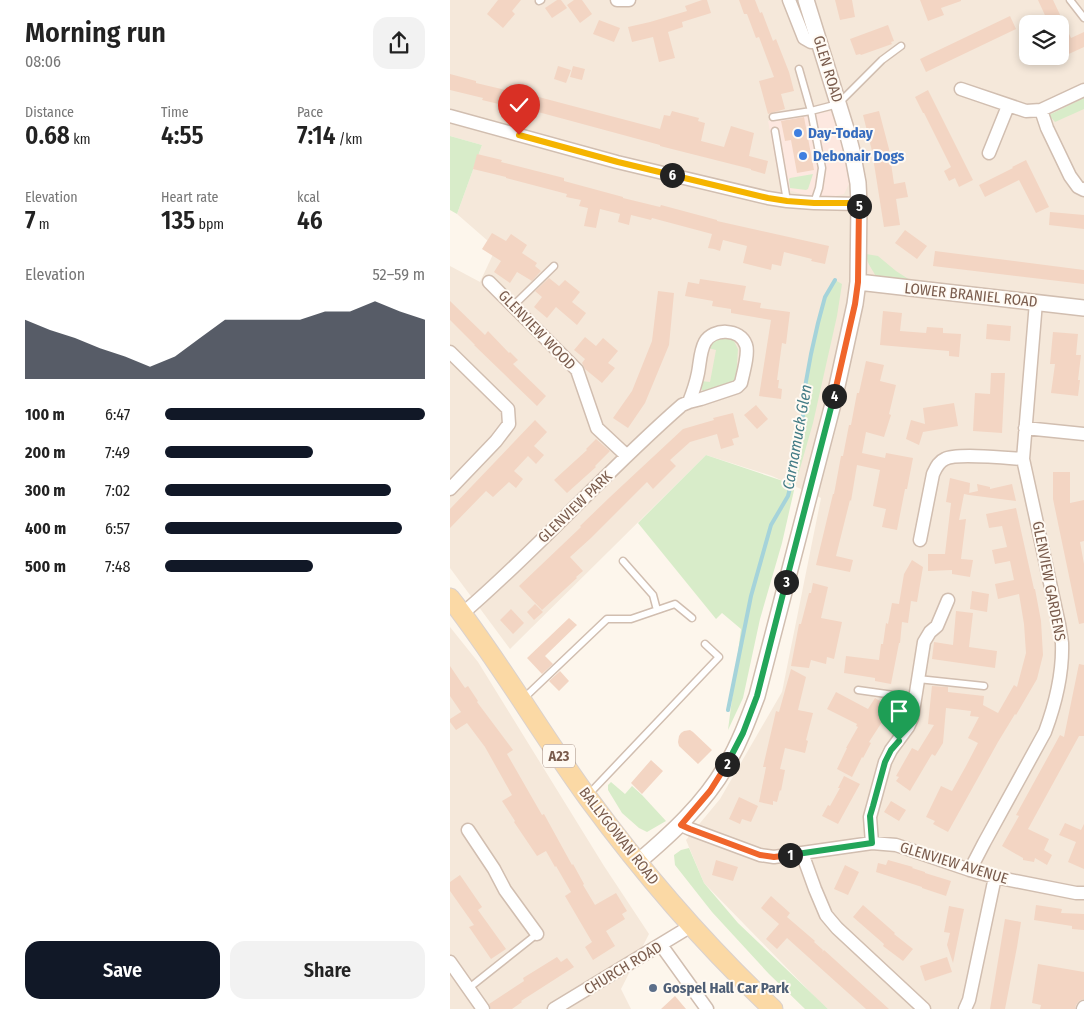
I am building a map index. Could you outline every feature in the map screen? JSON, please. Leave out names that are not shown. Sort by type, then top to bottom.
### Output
[{"type":"main road","name":"BALLYGOWAN ROAD","points":[[450,598],[587,796],[638,862],[691,926],[749,987],[773,1009]]},
{"type":"street","points":[[617,0],[629,0]]},
{"type":"street","points":[[789,0],[804,38],[811,42],[820,42]]},
{"type":"street","name":"GLEN ROAD","points":[[638,862],[681,825],[710,791],[726,767],[743,733],[757,696],[834,400],[851,321],[858,282],[858,183],[852,151],[806,0]]},
{"type":"street","points":[[961,89],[1026,111],[1041,110],[1084,90]]},
{"type":"street","points":[[989,153],[1008,106]]},
{"type":"street","points":[[1041,110],[1047,128],[1070,176],[1078,187],[1084,190]]},
{"type":"street","points":[[450,116],[618,162],[768,198],[814,203],[859,204]]},
{"type":"street","name":"GLENVIEW WOOD","points":[[489,282],[577,370],[597,428],[627,456]]},
{"type":"street","name":"LOWER BRANIEL ROAD","points":[[858,282],[1084,308]]},
{"type":"street","name":"GLENVIEW GARDENS","points":[[970,870],[1045,732],[1052,713],[1060,666],[1062,644],[1059,624],[1023,459],[1036,302]]},
{"type":"street","name":"GLENVIEW PARK","points":[[462,614],[507,574],[627,456],[682,405],[738,387],[741,383],[747,347],[744,340],[731,332],[721,332],[712,335],[705,342],[700,356],[694,391],[688,402]]},
{"type":"street","points":[[450,352],[508,409],[508,424],[496,441],[450,489]]},
{"type":"street","points":[[1025,428],[1084,434]]},
{"type":"street","points":[[920,540],[933,474],[938,464],[946,458],[961,456],[1023,459]]},
{"type":"street","points":[[872,843],[870,816],[885,762],[912,718],[924,642],[930,632],[937,626],[948,600]]},
{"type":"street","name":"GLENVIEW AVENUE","points":[[681,825],[760,855],[774,857],[872,843],[896,845],[995,877],[1084,893]]},
{"type":"street","points":[[468,830],[494,869],[505,890],[537,934]]},
{"type":"street","points":[[802,853],[826,915],[837,928],[924,1009]]},
{"type":"street","points":[[965,1009],[969,1000],[995,877]]},
{"type":"street","name":"CHURCH ROAD","points":[[554,1009],[691,926]]},
{"type":"street","points":[[660,946],[708,1009]]},
{"type":"street","points":[[450,962],[483,1009]]},
{"type":"lane","points":[[1070,0],[1084,18]]},
{"type":"lane","points":[[773,117],[838,104],[882,60],[901,46]]},
{"type":"lane","points":[[799,69],[811,110],[822,168],[819,188],[814,203]]},
{"type":"lane","points":[[775,131],[787,201]]},
{"type":"lane","points":[[513,306],[554,266]]},
{"type":"lane","points":[[623,561],[653,594],[657,610]]},
{"type":"lane","points":[[522,700],[607,619],[631,619],[675,604],[692,618]]},
{"type":"lane","points":[[587,796],[719,657],[705,644]]},
{"type":"lane","points":[[918,679],[984,686]]},
{"type":"lane","points":[[858,690],[915,698]]},
{"type":"lane","points":[[469,988],[537,934]]},
{"type":"shaded area","points":[[450,0],[1084,0],[1084,1009],[828,1009],[704,883],[686,840],[720,799],[782,692],[821,498],[772,476],[706,455],[510,649],[450,568],[450,266],[480,282],[496,248],[457,214],[482,145],[450,136]]},
{"type":"shaded area","points":[[833,111],[844,152],[849,184],[844,194],[832,197],[804,195],[780,187],[768,121]]},
{"type":"shaded area","points":[[450,627],[478,662],[604,866],[649,934],[621,989],[631,1009],[450,1009]]},
{"type":"green space","points":[[1084,98],[1084,109],[1055,122],[1049,115]]},
{"type":"green space","points":[[450,136],[482,145],[457,214],[450,210]]},
{"type":"green space","points":[[813,174],[808,189],[790,188],[790,178]]},
{"type":"green space","points":[[866,254],[878,256],[912,282],[876,278],[868,263]]},
{"type":"green space","points":[[835,280],[842,284],[837,316],[813,423],[760,619],[743,698],[728,730],[741,629],[722,613],[716,619],[638,523],[706,455],[789,483],[794,472],[802,429],[804,389],[811,354],[825,299]]},
{"type":"green space","points":[[728,337],[733,339],[738,349],[736,380],[705,392],[702,390],[701,381],[710,382],[716,350],[708,348],[713,340]]},
{"type":"green space","points":[[611,782],[625,794],[632,786],[666,821],[647,832],[639,828],[622,813],[608,790],[608,785]]},
{"type":"green space","points":[[689,848],[704,883],[738,923],[828,1009],[805,1009],[769,974],[712,912],[675,865],[674,855],[681,850]]},
{"type":"building","points":[[498,0],[521,0],[512,11],[515,14],[503,28],[487,14]]},
{"type":"building","points":[[557,0],[561,0],[567,8],[552,18],[545,8]]},
{"type":"building","points":[[574,0],[582,0],[592,14],[580,23],[567,5]]},
{"type":"building","points":[[707,0],[711,13],[682,22],[683,27],[668,32],[675,58],[659,62],[653,37],[632,42],[628,27],[687,11],[685,6]]},
{"type":"building","points":[[739,0],[755,0],[760,13],[762,12],[773,41],[776,39],[794,91],[781,94],[785,109],[768,114],[759,81],[774,77],[759,37],[756,38],[747,14],[744,14]]},
{"type":"building","points":[[835,0],[852,0],[855,17],[840,20]]},
{"type":"building","points":[[920,0],[961,1],[941,8],[944,15],[928,21]]},
{"type":"building","points":[[1038,0],[1053,0],[1060,15],[1045,15]]},
{"type":"building","points":[[1010,16],[1016,29],[926,72],[920,59]]},
{"type":"building","points":[[599,20],[620,28],[614,42],[593,34]]},
{"type":"building","points":[[888,25],[894,41],[891,42],[892,44],[856,55],[850,39]]},
{"type":"building","points":[[1084,32],[1084,47],[1069,54],[1069,34],[1071,38]]},
{"type":"building","points":[[558,66],[571,70],[566,83],[554,79]]},
{"type":"building","points":[[573,66],[585,69],[582,80],[570,77]]},
{"type":"building","points":[[450,74],[476,81],[476,83],[531,95],[660,129],[664,115],[670,116],[672,111],[699,118],[698,121],[705,123],[701,141],[724,147],[731,126],[754,133],[749,156],[768,161],[765,174],[450,90]]},
{"type":"building","points":[[928,90],[973,180],[959,187],[955,178],[949,181],[944,171],[951,167],[915,97]]},
{"type":"building","points":[[879,111],[889,149],[894,184],[905,182],[908,197],[896,199],[900,225],[884,227],[872,151],[863,115]]},
{"type":"building","points":[[804,117],[814,170],[797,173],[791,140],[785,141],[781,121]]},
{"type":"building","points":[[477,154],[564,178],[564,181],[623,198],[660,207],[661,205],[717,221],[829,246],[825,264],[784,252],[781,266],[772,264],[771,270],[743,263],[747,246],[723,240],[720,251],[708,248],[712,234],[652,218],[651,220],[631,215],[629,225],[618,222],[620,214],[600,209],[596,228],[584,226],[588,208],[579,206],[581,200],[566,197],[567,194],[473,169]]},
{"type":"building","points":[[1026,160],[1049,207],[1036,213],[1019,180],[985,197],[979,185]]},
{"type":"building","points":[[1050,212],[1084,215],[1084,229],[1049,225]]},
{"type":"building","points":[[905,230],[927,246],[917,259],[895,243]]},
{"type":"building","points":[[492,233],[506,241],[511,234],[527,245],[522,253],[537,263],[535,266],[541,271],[532,281],[517,272],[510,283],[494,272],[501,261],[482,249]]},
{"type":"building","points":[[935,251],[1084,270],[1084,284],[933,266]]},
{"type":"building","points":[[549,278],[559,286],[565,280],[580,292],[572,302],[586,313],[577,325],[556,307],[547,318],[534,307],[542,297],[535,291]]},
{"type":"building","points":[[700,279],[746,286],[743,300],[761,303],[760,308],[790,312],[786,344],[782,343],[777,380],[779,380],[778,388],[782,389],[781,399],[759,396],[771,320],[731,313],[731,309],[712,306],[713,301],[685,296],[688,282],[699,284]]},
{"type":"building","points":[[658,291],[674,293],[669,345],[645,403],[628,428],[613,418],[632,391],[652,341]]},
{"type":"building","points":[[450,301],[485,335],[488,331],[518,360],[513,364],[546,396],[537,406],[450,320]]},
{"type":"building","points":[[883,311],[902,313],[900,331],[926,333],[927,327],[943,328],[943,333],[961,334],[959,357],[949,356],[949,351],[880,345]]},
{"type":"building","points":[[987,324],[1011,326],[1010,341],[986,339]]},
{"type":"building","points":[[1053,332],[1078,334],[1076,355],[1081,355],[1078,396],[1051,393],[1055,364],[1050,364]]},
{"type":"building","points":[[585,337],[596,346],[603,338],[618,351],[608,363],[615,368],[602,383],[585,369],[582,363],[585,359],[574,350]]},
{"type":"building","points":[[866,361],[884,365],[880,381],[896,385],[889,414],[891,415],[884,437],[866,432],[862,453],[885,458],[886,453],[913,458],[897,530],[882,527],[886,509],[873,506],[880,470],[857,465],[851,501],[836,556],[853,560],[850,572],[816,565],[834,494],[841,456],[843,456]]},
{"type":"building","points":[[991,373],[1005,373],[1002,433],[973,431],[975,393],[990,394]]},
{"type":"building","points":[[954,403],[958,426],[923,432],[919,445],[906,439],[911,420],[925,424],[923,408]]},
{"type":"building","points":[[756,405],[768,419],[757,429],[744,415]]},
{"type":"building","points":[[733,413],[739,437],[732,439],[734,445],[721,449],[717,434],[690,442],[670,460],[676,466],[653,489],[647,482],[570,557],[583,571],[542,610],[519,586],[683,429]]},
{"type":"building","points":[[535,420],[547,432],[534,446],[544,455],[536,464],[528,456],[514,471],[523,479],[516,488],[509,482],[493,497],[486,491],[450,528],[450,509]]},
{"type":"building","points":[[596,439],[610,451],[596,467],[567,493],[554,480],[587,450]]},
{"type":"building","points":[[1053,472],[1070,472],[1070,503],[1084,500],[1084,541],[1080,542],[1084,564],[1084,623],[1079,624],[1053,499]]},
{"type":"building","points":[[950,478],[970,483],[969,495],[964,494],[959,520],[966,519],[961,559],[973,560],[970,577],[952,574],[952,570],[928,571],[928,554],[945,554],[951,503],[946,502]]},
{"type":"building","points":[[977,484],[990,487],[990,489],[1012,484],[1016,501],[969,495],[969,493],[978,491]]},
{"type":"building","points":[[1016,508],[1041,621],[1043,655],[1037,679],[998,742],[948,832],[933,824],[935,821],[926,817],[941,786],[952,791],[966,766],[978,743],[968,738],[979,717],[970,716],[971,711],[946,708],[943,743],[935,756],[932,754],[910,791],[896,781],[899,777],[896,776],[912,748],[918,751],[934,725],[928,724],[932,686],[948,687],[948,692],[984,696],[983,705],[998,713],[1014,685],[1017,687],[1026,653],[1019,594],[998,599],[995,584],[1014,580],[1010,561],[995,564],[992,550],[1007,547],[1002,526],[989,528],[986,514]]},
{"type":"building","points":[[912,560],[923,567],[917,602],[911,601],[908,623],[902,622],[900,643],[891,684],[875,681],[875,678],[844,673],[846,656],[879,660],[881,644],[883,644],[886,623],[888,624],[892,603],[899,604],[904,574]]},
{"type":"building","points":[[813,583],[828,587],[821,618],[842,622],[834,659],[827,657],[826,664],[811,660],[809,668],[791,666],[799,624],[801,624]]},
{"type":"building","points":[[972,591],[989,594],[987,612],[970,609]]},
{"type":"building","points":[[535,604],[543,612],[534,620],[527,612]]},
{"type":"building","points":[[511,609],[524,623],[513,634],[500,620]]},
{"type":"building","points":[[956,611],[973,613],[969,647],[997,651],[995,668],[932,659],[934,642],[953,645]]},
{"type":"building","points":[[569,618],[577,625],[545,656],[553,664],[542,674],[527,658]]},
{"type":"building","points":[[1079,664],[1084,665],[1084,736],[1079,736],[1028,829],[1049,839],[1044,850],[1052,855],[1047,865],[1035,858],[1034,862],[1023,860],[1023,858],[1002,846],[1019,816],[1016,815],[1060,735],[1064,737]]},
{"type":"building","points":[[450,666],[465,688],[468,686],[477,702],[513,750],[507,754],[542,815],[544,814],[595,905],[616,893],[627,911],[622,914],[625,919],[606,931],[615,946],[593,960],[585,947],[592,942],[565,896],[571,892],[546,851],[537,856],[514,822],[502,801],[512,795],[485,747],[467,723],[456,730],[450,722],[450,719],[461,712],[450,696]]},
{"type":"building","points":[[791,669],[806,677],[798,710],[813,713],[806,740],[808,741],[805,753],[785,748],[780,769],[785,770],[781,791],[777,802],[773,801],[773,805],[759,802],[766,767],[763,767],[776,711],[779,712]]},
{"type":"building","points":[[560,671],[569,681],[559,691],[549,681]]},
{"type":"building","points":[[836,692],[868,709],[875,698],[890,707],[887,711],[890,713],[869,742],[871,743],[852,777],[837,769],[858,727],[856,726],[857,724],[827,709]]},
{"type":"building","points":[[690,730],[712,750],[698,764],[679,746],[678,742],[681,733]]},
{"type":"building","points":[[651,760],[663,771],[642,794],[631,783]]},
{"type":"building","points":[[844,776],[860,784],[838,824],[822,816],[840,788],[838,788]]},
{"type":"building","points":[[739,797],[758,806],[751,822],[742,819],[740,824],[729,819]]},
{"type":"building","points":[[891,801],[906,810],[899,821],[884,812]]},
{"type":"building","points":[[1065,823],[1081,830],[1084,824],[1084,869],[1068,862],[1076,842],[1059,835]]},
{"type":"building","points":[[716,860],[738,867],[733,881],[712,875]]},
{"type":"building","points":[[888,860],[951,881],[946,896],[876,872],[878,863],[886,865]]},
{"type":"building","points":[[845,865],[859,872],[848,895],[834,889]]},
{"type":"building","points":[[460,875],[482,907],[478,910],[506,949],[491,959],[469,927],[474,925],[450,891],[450,882]]},
{"type":"building","points":[[771,896],[790,913],[787,917],[815,941],[823,950],[822,952],[824,950],[889,1009],[866,1009],[787,938],[777,949],[766,939],[779,924],[761,908]]},
{"type":"building","points":[[863,905],[913,949],[903,961],[883,946],[884,944],[853,917]]},
{"type":"building","points":[[1036,905],[1062,909],[1061,913],[1084,914],[1084,930],[1072,929],[1072,926],[1034,920]]},
{"type":"building","points":[[949,906],[964,909],[953,963],[947,945],[950,933],[944,932]]},
{"type":"building","points":[[1005,919],[1021,922],[1017,947],[1005,1009],[990,1009]]},
{"type":"building","points":[[557,957],[561,962],[567,958],[574,967],[521,1001],[512,1009],[491,1009],[489,1004],[524,981],[523,978]]},
{"type":"building","points":[[947,957],[952,972],[925,981],[920,966]]},
{"type":"building","points":[[1038,964],[1084,972],[1084,999],[1079,1001],[1075,1009],[1040,1009],[1041,1005],[1032,1003]]},
{"type":"building","points":[[675,996],[686,1009],[661,1009]]},
{"type":"waterway","name":"Carnamuck Glen","points":[[728,710],[751,596],[771,525],[788,496],[794,472],[802,429],[805,387],[811,354],[825,297],[835,280]]},
{"type":"place","name":"Day-Today","points":[[798,133]]},
{"type":"place","name":"Debonair Dogs","points":[[803,156]]},
{"type":"place","name":"Gospel Hall Car Park","points":[[653,988]]},
{"type":"route","points":[[519,135],[618,162],[768,198],[814,203],[859,204],[858,282],[855,304],[834,400],[757,696],[743,733],[726,767],[710,791],[681,825],[760,855],[774,857],[872,843],[870,816],[885,762],[891,750],[899,741]]}]
